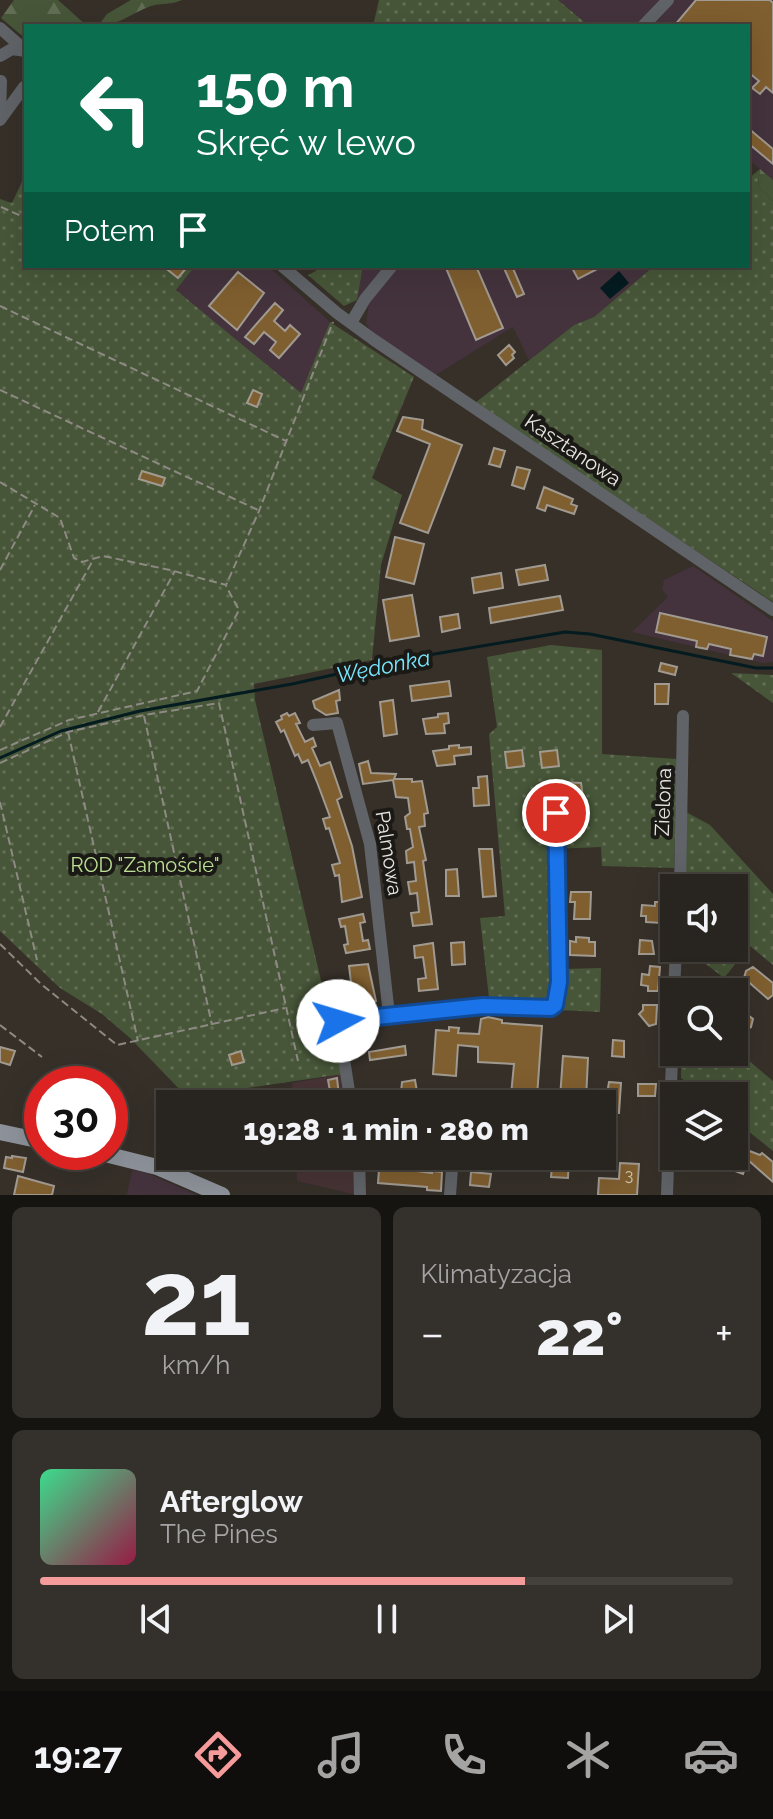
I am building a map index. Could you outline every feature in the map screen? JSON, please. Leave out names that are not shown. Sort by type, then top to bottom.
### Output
[{"type":"main road","points":[[0,1132],[24,1137]]},
{"type":"main road","points":[[128,1160],[174,1172],[222,1195]]},
{"type":"street","points":[[645,24],[668,0]]},
{"type":"street","points":[[0,28],[24,49]]},
{"type":"street","points":[[0,56],[12,49],[24,51]]},
{"type":"street","points":[[0,114],[0,80],[14,88],[24,86]]},
{"type":"street","points":[[0,120],[24,87]]},
{"type":"street","name":"Kasztanowa","points":[[284,268],[351,323],[773,610]]},
{"type":"street","points":[[351,323],[365,299],[390,268]]},
{"type":"street","name":"Zielona","points":[[680,874],[683,716]]},
{"type":"street","name":"Palmowa","points":[[313,725],[337,723],[357,791],[370,844],[389,1015]]},
{"type":"street","points":[[349,1090],[338,1021],[483,1006],[551,1008],[555,1005],[559,982],[556,813]]},
{"type":"street","points":[[667,1195],[672,1066]]},
{"type":"street","points":[[359,1170],[360,1195]]},
{"type":"street","points":[[450,1195],[452,1170]]},
{"type":"path","points":[[1,207],[24,217]]},
{"type":"path","points":[[136,268],[141,270]]},
{"type":"path","points":[[0,306],[287,442]]},
{"type":"path","points":[[226,585],[259,511],[337,313]]},
{"type":"path","points":[[0,390],[259,511]]},
{"type":"path","points":[[0,482],[60,518],[74,558],[82,562],[103,556],[226,585],[239,610],[197,691],[69,720],[0,750]]},
{"type":"path","points":[[0,570],[35,504]]},
{"type":"path","points":[[0,727],[92,561]]},
{"type":"path","points":[[97,713],[175,571]]},
{"type":"path","points":[[0,763],[68,732],[219,703],[298,1061]]},
{"type":"path","points":[[144,715],[212,1025]]},
{"type":"path","points":[[68,732],[138,1042]]},
{"type":"path","points":[[0,802],[37,960]]},
{"type":"path","points":[[0,944],[41,984],[117,1045],[287,1008]]},
{"type":"path","points":[[0,1025],[42,1057]]},
{"type":"shaded area","points":[[558,0],[773,0],[773,180],[750,161],[750,24],[587,24]]},
{"type":"shaded area","points":[[193,268],[270,268],[330,322],[301,394],[176,290]]},
{"type":"shaded area","points":[[363,268],[383,268],[357,300]]},
{"type":"shaded area","points":[[395,268],[652,268],[594,317],[574,325],[529,360],[513,327],[434,376],[373,333],[366,324],[369,303]]},
{"type":"shaded area","points":[[693,566],[773,621],[773,662],[763,663],[632,632],[668,597],[662,589],[664,580]]},
{"type":"shaded area","points":[[343,1074],[346,1090],[292,1090],[292,1083]]},
{"type":"shaded area","points":[[132,1170],[147,1173],[197,1195],[127,1195]]},
{"type":"shaded area","points":[[297,1170],[355,1170],[357,1195],[297,1181]]},
{"type":"green space","points":[[14,0],[58,0],[85,24],[24,24],[24,37],[1,18]]},
{"type":"green space","points":[[131,0],[182,0],[151,6],[118,22],[100,24],[107,14]]},
{"type":"green space","points":[[379,0],[558,0],[587,24],[373,24]]},
{"type":"green space","points":[[760,169],[758,186],[773,201],[773,602],[475,403],[574,325],[594,317],[652,268],[750,268],[750,177]]},
{"type":"green space","points":[[760,169],[773,180],[773,201],[758,186]]},
{"type":"green space","name":"ROD \"Zamoście\"","points":[[24,177],[24,268],[193,268],[176,290],[301,393],[330,322],[414,377],[372,478],[402,495],[381,565],[372,660],[254,684],[255,700],[343,1074],[234,1090],[180,1090],[130,1038],[102,1014],[60,988],[0,931],[0,199],[12,203]]},
{"type":"green space","points":[[317,268],[363,268],[357,300],[344,306],[308,275]]},
{"type":"green space","points":[[551,645],[602,650],[602,754],[677,759],[674,868],[602,866],[601,847],[552,849],[554,919],[549,927],[557,953],[555,997],[549,1002],[489,998],[480,918],[505,916],[489,734],[497,727],[487,657]]},
{"type":"green space","points":[[731,673],[773,675],[773,703]]},
{"type":"green space","points":[[686,812],[710,825],[773,894],[773,965],[750,946],[748,948],[748,874],[684,874]]},
{"type":"green space","points":[[703,962],[737,962],[724,978]]},
{"type":"green space","points":[[601,968],[600,1012],[558,1010],[563,1001],[563,969]]},
{"type":"green space","points":[[748,1060],[773,1081],[773,1151],[748,1131],[748,1082],[686,1082],[681,1078],[681,1066],[748,1066]]},
{"type":"water","points":[[619,271],[629,283],[610,299],[600,288]]},
{"type":"building","points":[[696,0],[770,0],[773,3],[773,93],[766,87],[760,94],[752,88],[759,81],[750,74],[750,24],[676,24]]},
{"type":"building","points":[[750,130],[773,149],[773,164],[750,145]]},
{"type":"building","points":[[166,268],[186,268],[178,278]]},
{"type":"building","points":[[446,268],[477,268],[503,328],[476,340]]},
{"type":"building","points":[[504,268],[513,268],[524,294],[517,297]]},
{"type":"building","points":[[572,268],[599,268],[578,279]]},
{"type":"building","points":[[238,272],[264,293],[237,330],[209,306]]},
{"type":"building","points":[[275,303],[283,310],[274,321],[285,331],[290,325],[300,334],[279,358],[270,350],[276,342],[264,332],[254,344],[245,337]]},
{"type":"building","points":[[509,345],[515,352],[512,355],[514,358],[506,365],[498,355]]},
{"type":"building","points":[[253,390],[262,394],[257,407],[247,403]]},
{"type":"building","points":[[403,417],[423,420],[422,429],[462,445],[428,533],[400,523],[430,444],[397,431]]},
{"type":"building","points":[[494,448],[505,451],[500,467],[489,464]]},
{"type":"building","points":[[517,467],[530,470],[524,489],[512,485]]},
{"type":"building","points":[[142,471],[165,478],[162,486],[139,479]]},
{"type":"building","points":[[544,487],[573,499],[571,504],[577,506],[574,514],[547,505],[545,511],[537,508]]},
{"type":"building","points":[[395,537],[424,544],[414,584],[386,577]]},
{"type":"building","points":[[545,565],[548,580],[519,585],[516,570]]},
{"type":"building","points":[[501,573],[503,588],[474,593],[472,578]]},
{"type":"building","points":[[412,595],[419,636],[390,641],[383,600]]},
{"type":"building","points":[[560,596],[563,610],[491,623],[489,608]]},
{"type":"building","points":[[660,613],[767,637],[763,656],[754,654],[752,659],[730,655],[731,649],[709,644],[707,649],[696,647],[697,641],[656,632]]},
{"type":"building","points":[[458,614],[460,628],[442,632],[440,617]]},
{"type":"building","points":[[661,663],[677,667],[675,675],[659,671]]},
{"type":"building","points":[[449,681],[451,696],[412,701],[410,686]]},
{"type":"building","points":[[655,684],[669,684],[668,704],[655,704]]},
{"type":"building","points":[[339,690],[340,700],[336,701],[338,713],[326,715],[315,708],[313,701]]},
{"type":"building","points":[[393,700],[397,734],[384,736],[380,702]]},
{"type":"building","points":[[287,713],[289,716],[295,713],[300,723],[296,724],[305,742],[313,738],[316,746],[312,748],[320,766],[330,762],[342,797],[337,800],[352,846],[362,897],[342,902],[339,875],[335,876],[332,865],[340,863],[323,819],[330,817],[308,760],[302,763],[298,754],[295,756],[284,730],[281,732],[276,722]]},
{"type":"building","points":[[448,713],[449,723],[444,724],[445,733],[426,734],[423,719]]},
{"type":"building","points":[[459,745],[459,748],[471,747],[471,754],[454,756],[455,764],[437,766],[433,751]]},
{"type":"building","points":[[522,750],[524,766],[507,768],[505,752]]},
{"type":"building","points":[[557,750],[559,766],[542,768],[540,752]]},
{"type":"building","points":[[368,761],[371,773],[396,774],[394,779],[422,781],[428,813],[424,814],[425,826],[419,827],[426,860],[423,861],[432,924],[413,926],[411,913],[419,912],[417,893],[410,894],[408,882],[416,881],[414,862],[407,863],[406,851],[413,847],[405,817],[410,813],[408,798],[396,797],[393,780],[363,784],[359,764]]},
{"type":"building","points":[[487,776],[489,805],[474,806],[473,788],[479,788],[478,777]]},
{"type":"building","points":[[557,782],[581,783],[583,797],[569,796],[569,801],[557,801]]},
{"type":"building","points":[[479,849],[492,849],[496,896],[483,897]]},
{"type":"building","points":[[457,869],[459,896],[446,896],[446,870]]},
{"type":"building","points":[[571,892],[591,892],[590,919],[574,919],[575,902],[570,902]]},
{"type":"building","points":[[655,902],[660,902],[660,923],[646,922],[646,916],[641,916],[642,905],[655,906]]},
{"type":"building","points":[[363,914],[365,922],[360,923],[363,941],[368,940],[370,949],[346,953],[345,926],[341,927],[339,919]]},
{"type":"building","points":[[576,937],[595,942],[595,956],[570,955],[570,941],[576,942]]},
{"type":"building","points":[[640,940],[652,941],[654,954],[639,954]]},
{"type":"building","points":[[464,942],[465,964],[452,965],[451,943]]},
{"type":"building","points":[[433,943],[438,989],[419,991],[418,979],[426,978],[423,957],[415,958],[414,946]]},
{"type":"building","points":[[368,964],[376,1001],[354,1007],[349,966]]},
{"type":"building","points":[[650,966],[660,967],[658,991],[648,991],[648,986],[641,985],[642,974],[649,975]]},
{"type":"building","points":[[753,967],[773,983],[773,995],[768,999],[748,982],[748,978],[744,978],[746,971]]},
{"type":"building","points":[[643,1005],[657,1005],[656,1024],[649,1026],[639,1014]]},
{"type":"building","points":[[748,1015],[753,1019],[748,1029]]},
{"type":"building","points":[[488,1017],[502,1020],[502,1023],[542,1026],[537,1090],[511,1090],[514,1064],[478,1062],[478,1047],[458,1045],[456,1076],[433,1074],[436,1030],[449,1031],[449,1027],[459,1028],[458,1033],[479,1034],[481,1019]]},
{"type":"building","points":[[613,1040],[624,1041],[624,1057],[612,1056]]},
{"type":"building","points":[[405,1046],[406,1055],[370,1060],[369,1052]]},
{"type":"building","points":[[0,1047],[15,1051],[10,1065],[0,1062]]},
{"type":"building","points":[[241,1051],[244,1062],[232,1065],[229,1055]]},
{"type":"building","points":[[563,1056],[588,1058],[586,1090],[561,1090]]},
{"type":"building","points":[[337,1078],[338,1090],[330,1090],[328,1080]]},
{"type":"building","points":[[415,1080],[417,1090],[401,1090],[402,1082]]},
{"type":"building","points":[[609,1082],[621,1083],[619,1113],[616,1113],[616,1090],[608,1090]]},
{"type":"building","points":[[638,1084],[656,1084],[655,1096],[638,1096]]},
{"type":"building","points":[[748,1150],[762,1153],[773,1162],[773,1182],[748,1160]]},
{"type":"building","points":[[6,1157],[24,1158],[23,1172],[4,1168]]},
{"type":"building","points":[[620,1163],[639,1164],[637,1195],[598,1195],[599,1178],[619,1179]]},
{"type":"building","points":[[379,1170],[442,1172],[441,1191],[378,1183]]},
{"type":"building","points":[[552,1170],[568,1170],[568,1178],[551,1177]]},
{"type":"building","points":[[471,1172],[491,1174],[489,1187],[470,1185]]},
{"type":"building","points":[[18,1176],[54,1186],[52,1195],[14,1195]]},
{"type":"waterway","name":"Wędonka","points":[[0,758],[61,731],[140,711],[292,684],[405,659],[565,632],[590,634],[756,668],[773,668]]},
{"type":"route","points":[[338,1021],[483,1006],[551,1008],[555,1005],[559,982],[556,813]]}]
